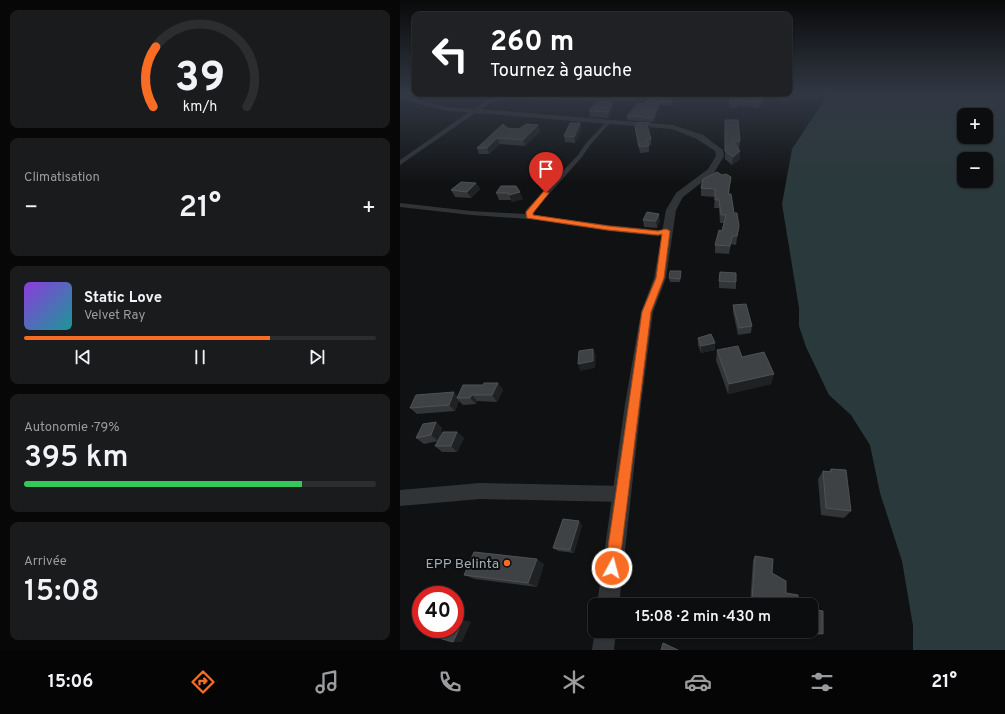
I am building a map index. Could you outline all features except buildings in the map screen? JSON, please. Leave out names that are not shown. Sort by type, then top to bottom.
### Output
[{"type":"street","points":[[400,162],[457,123]]},
{"type":"street","points":[[530,217],[529,212],[580,156],[588,144],[607,123]]},
{"type":"street","points":[[609,598],[647,312],[660,278],[666,231],[671,210],[679,195],[711,171],[720,156],[719,150],[700,137],[673,127],[625,123]]},
{"type":"street","points":[[400,205],[471,213],[530,217],[608,228],[658,233],[666,231]]},
{"type":"street","points":[[400,498],[480,491],[622,494]]},
{"type":"street","points":[[603,650],[604,638]]},
{"type":"shaded area","points":[[809,123],[957,123],[957,144],[993,144],[993,123],[1005,123],[1005,650],[913,650],[913,626],[902,561],[880,493],[870,445],[851,415],[829,395],[806,347],[799,326],[799,308],[782,204],[792,149]]},
{"type":"place","name":"EPP Belinta","points":[[507,563]]},
{"type":"route","points":[[546,193],[529,212],[530,217],[608,228],[658,233],[666,231],[660,278],[647,312],[633,404],[612,568]]}]
